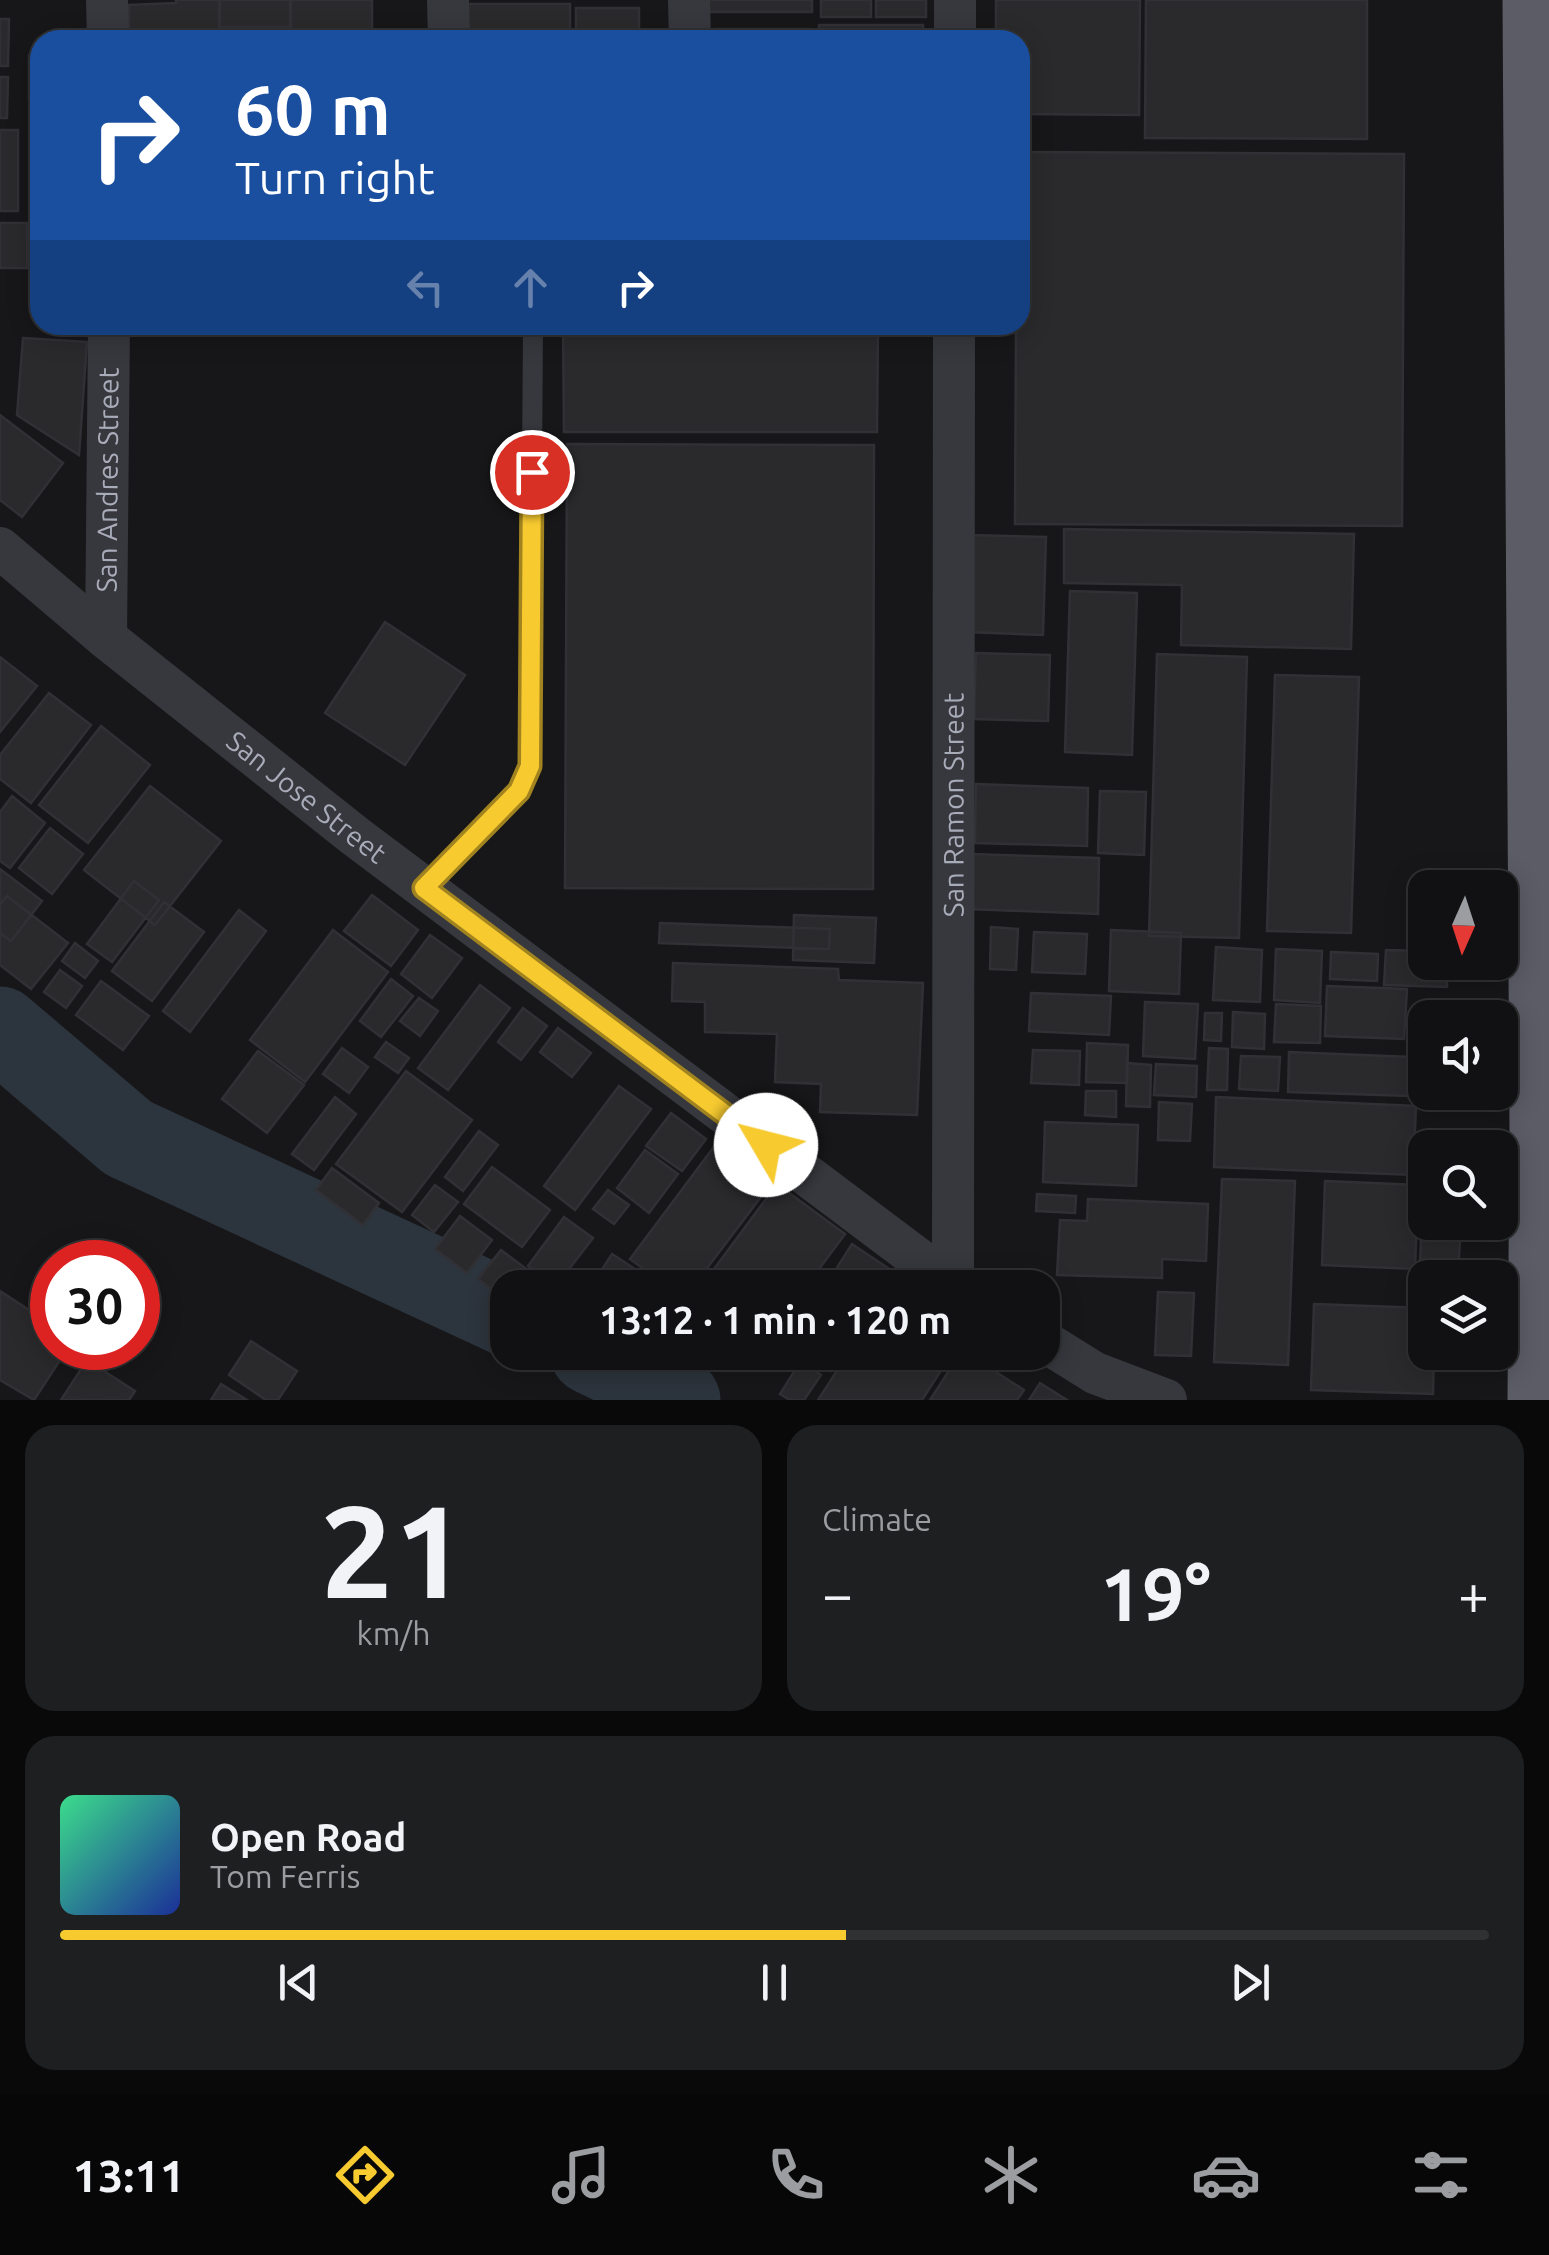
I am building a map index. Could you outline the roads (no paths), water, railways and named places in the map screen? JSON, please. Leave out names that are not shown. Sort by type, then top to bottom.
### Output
[{"type":"highway","points":[[1530,0],[1540,118],[1535,1400]]},
{"type":"street","points":[[107,0],[108,30]]},
{"type":"street","points":[[448,0],[450,30]]},
{"type":"street","points":[[689,0],[690,30]]},
{"type":"street","points":[[955,0],[955,30]]},
{"type":"street","name":"San Andres Street","points":[[106,638],[108,335]]},
{"type":"street","name":"San Ramon Street","points":[[954,335],[955,1270]]},
{"type":"street","name":"San Jose Street","points":[[0,548],[106,638],[424,888],[934,1270]]},
{"type":"street","points":[[1060,1351],[1095,1373],[1166,1400]]},
{"type":"lane","points":[[424,888],[519,791],[530,766],[533,335]]},
{"type":"waterway","points":[[0,1029],[128,1138],[490,1306]]},
{"type":"waterway","points":[[629,1370],[678,1400]]}]
